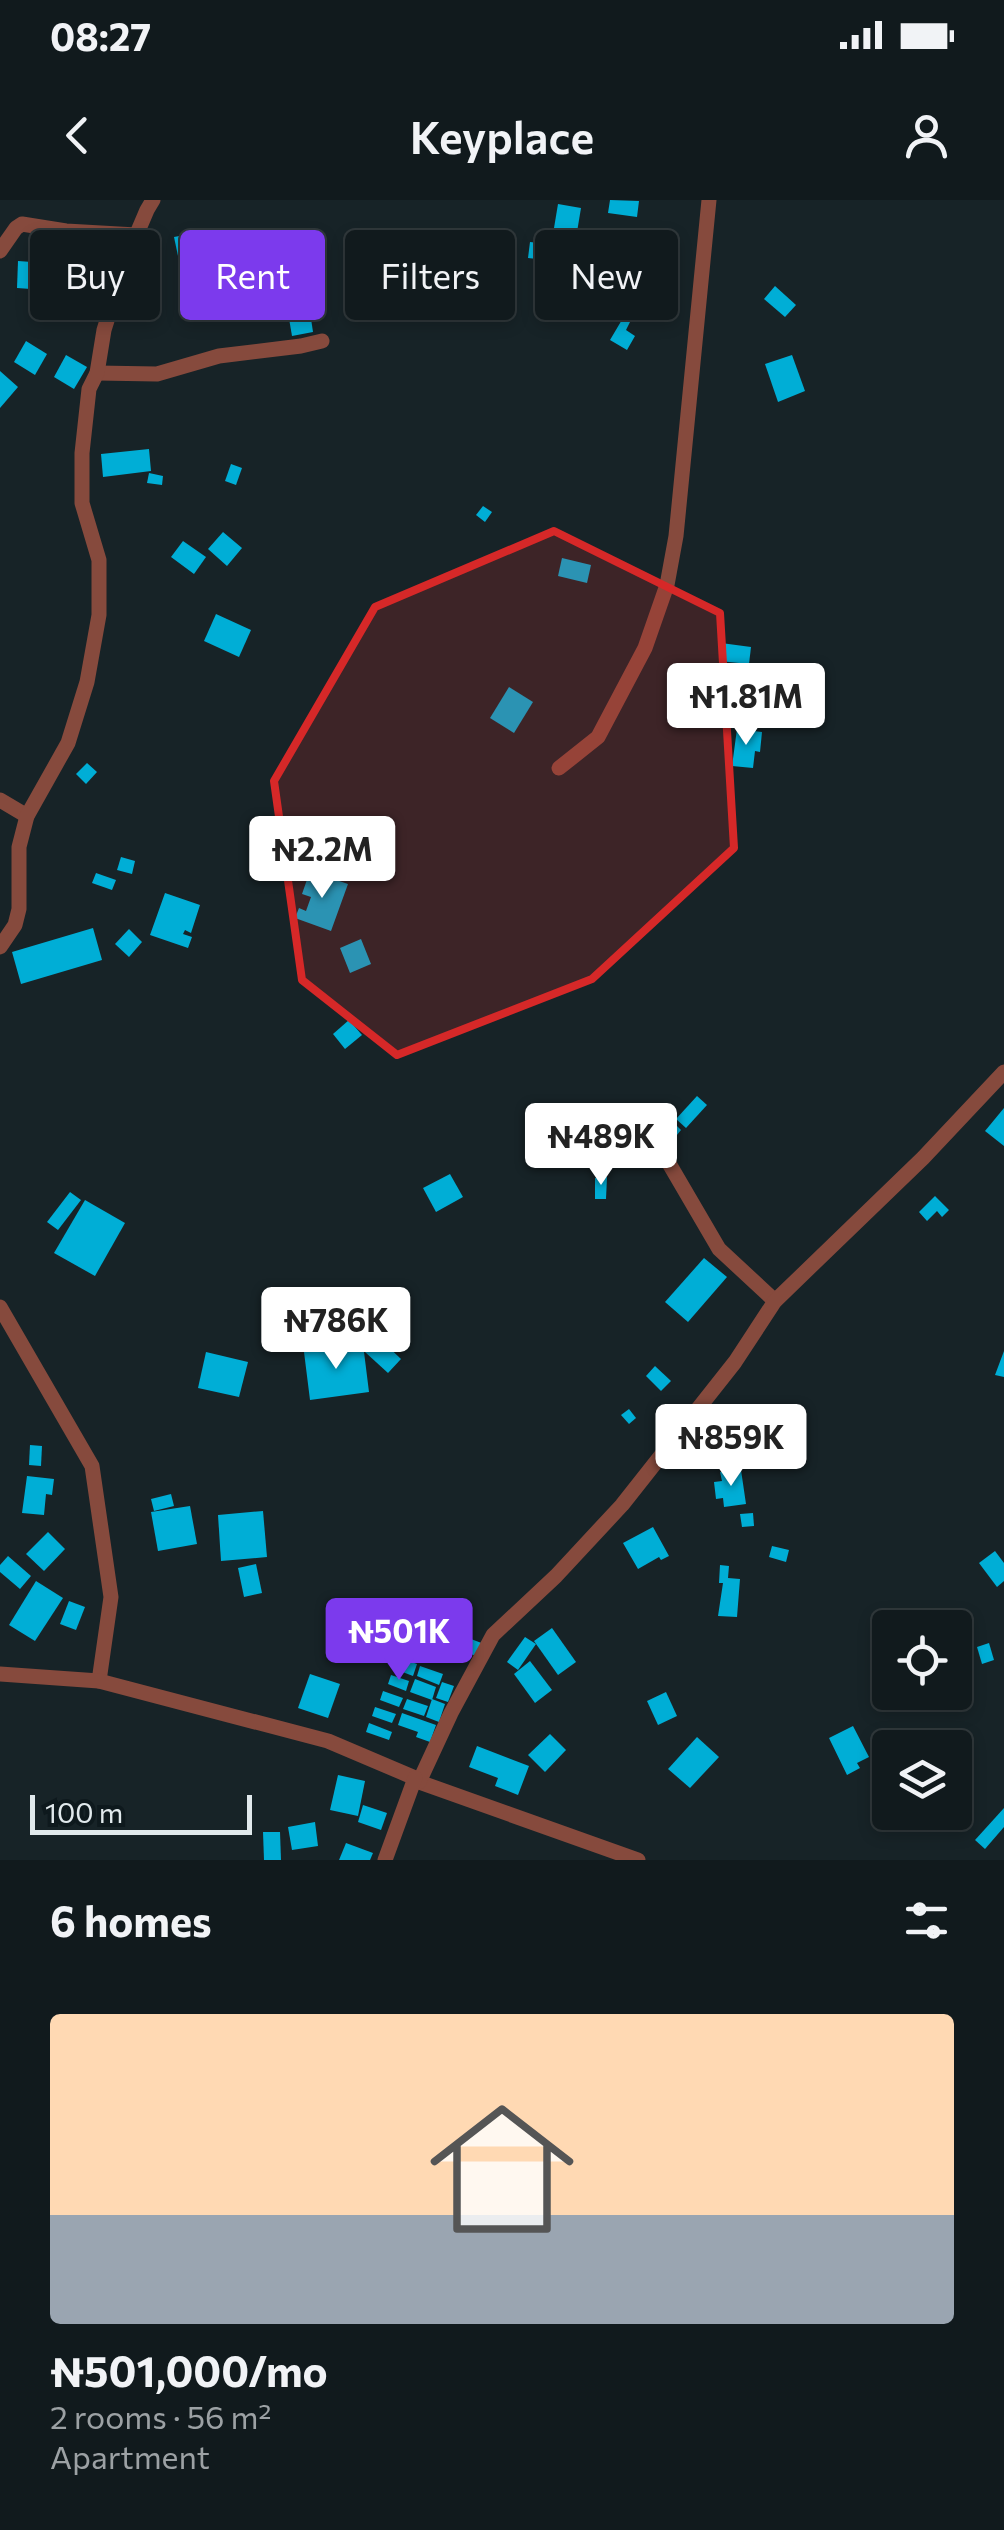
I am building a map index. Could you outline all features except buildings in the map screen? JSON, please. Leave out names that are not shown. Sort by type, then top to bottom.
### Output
[{"type":"street","points":[[138,230],[153,200]]},
{"type":"street","points":[[559,768],[598,738],[644,648],[667,584],[676,536],[709,200]]},
{"type":"street","points":[[0,251],[22,224],[60,230]]},
{"type":"street","points":[[0,947],[15,925],[19,909],[19,847],[27,816],[68,743],[87,682],[99,614],[99,560],[82,503],[82,453],[89,389],[97,373],[107,320]]},
{"type":"street","points":[[97,373],[157,374],[219,356],[322,341]]},
{"type":"street","points":[[0,800],[27,816]]},
{"type":"street","points":[[385,1860],[417,1780],[493,1635],[556,1576],[622,1505],[735,1362],[775,1301],[923,1158],[1004,1072]]},
{"type":"street","points":[[667,1160],[720,1249],[775,1301]]},
{"type":"street","points":[[0,1307],[92,1466],[111,1597],[99,1681]]},
{"type":"street","points":[[0,1674],[99,1681],[328,1741],[417,1780],[638,1860]]},
{"type":"highlighted area","points":[[554,531],[720,613],[734,848],[592,979],[397,1055],[302,980],[274,781],[375,607]]}]
